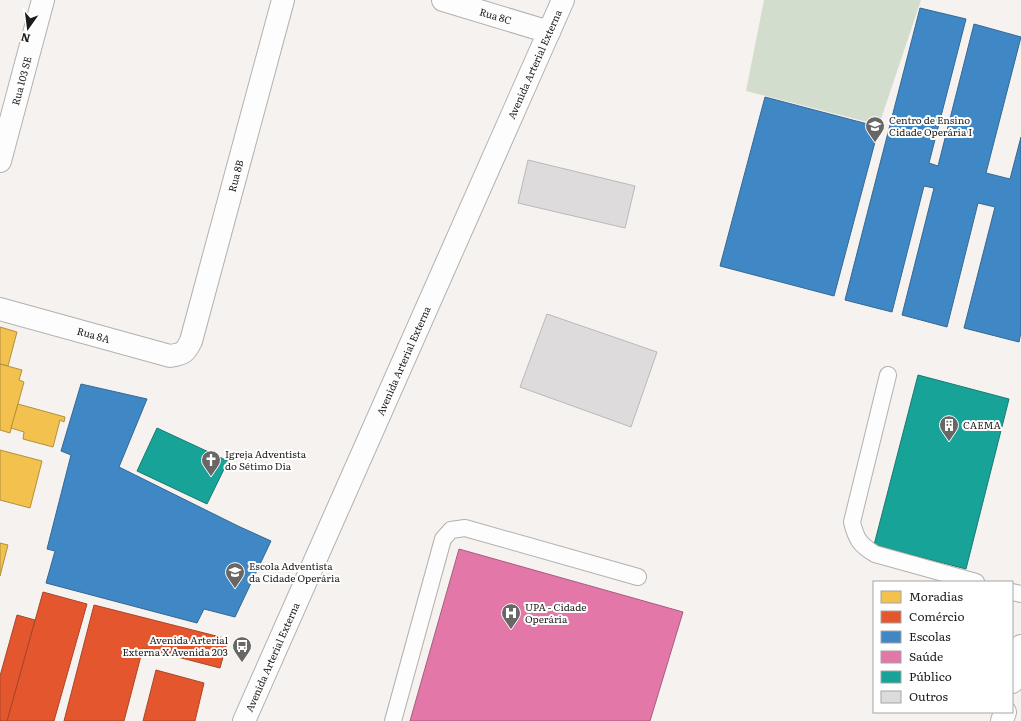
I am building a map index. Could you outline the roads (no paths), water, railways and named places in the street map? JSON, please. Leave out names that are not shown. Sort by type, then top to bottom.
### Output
[{"type":"street","name":"Rua 103 SE","points":[[0,161],[43,0]]},
{"type":"street","name":"Rua 8B","points":[[186,351],[191,341],[283,0]]},
{"type":"street","name":"Rua 8C","points":[[443,0],[549,32]]},
{"type":"street","name":"Avenida Arterial Externa","points":[[244,721],[563,0]]},
{"type":"street","name":"Rua 8A","points":[[0,309],[170,356],[180,355],[186,351]]},
{"type":"street","points":[[1013,678],[1021,646]]},
{"type":"lane","points":[[888,375],[852,522],[855,535],[865,548],[875,554],[972,581]]},
{"type":"lane","points":[[393,721],[443,539],[451,530],[464,528],[638,577]]},
{"type":"place","name":"Centro de Ensino Cidade Operária I","points":[[875,143]]},
{"type":"place","name":"CAEMA","points":[[949,442]]},
{"type":"place","name":"Igreja Adventista do Sétimo Dia","points":[[211,477]]},
{"type":"place","name":"Escola Adventista da Cidade Operária","points":[[235,589]]},
{"type":"place","name":"UPA - Cidade Operária","points":[[511,630]]},
{"type":"place","name":"Avenida Arterial Externa X Avenida 203","points":[[242,663]]}]
